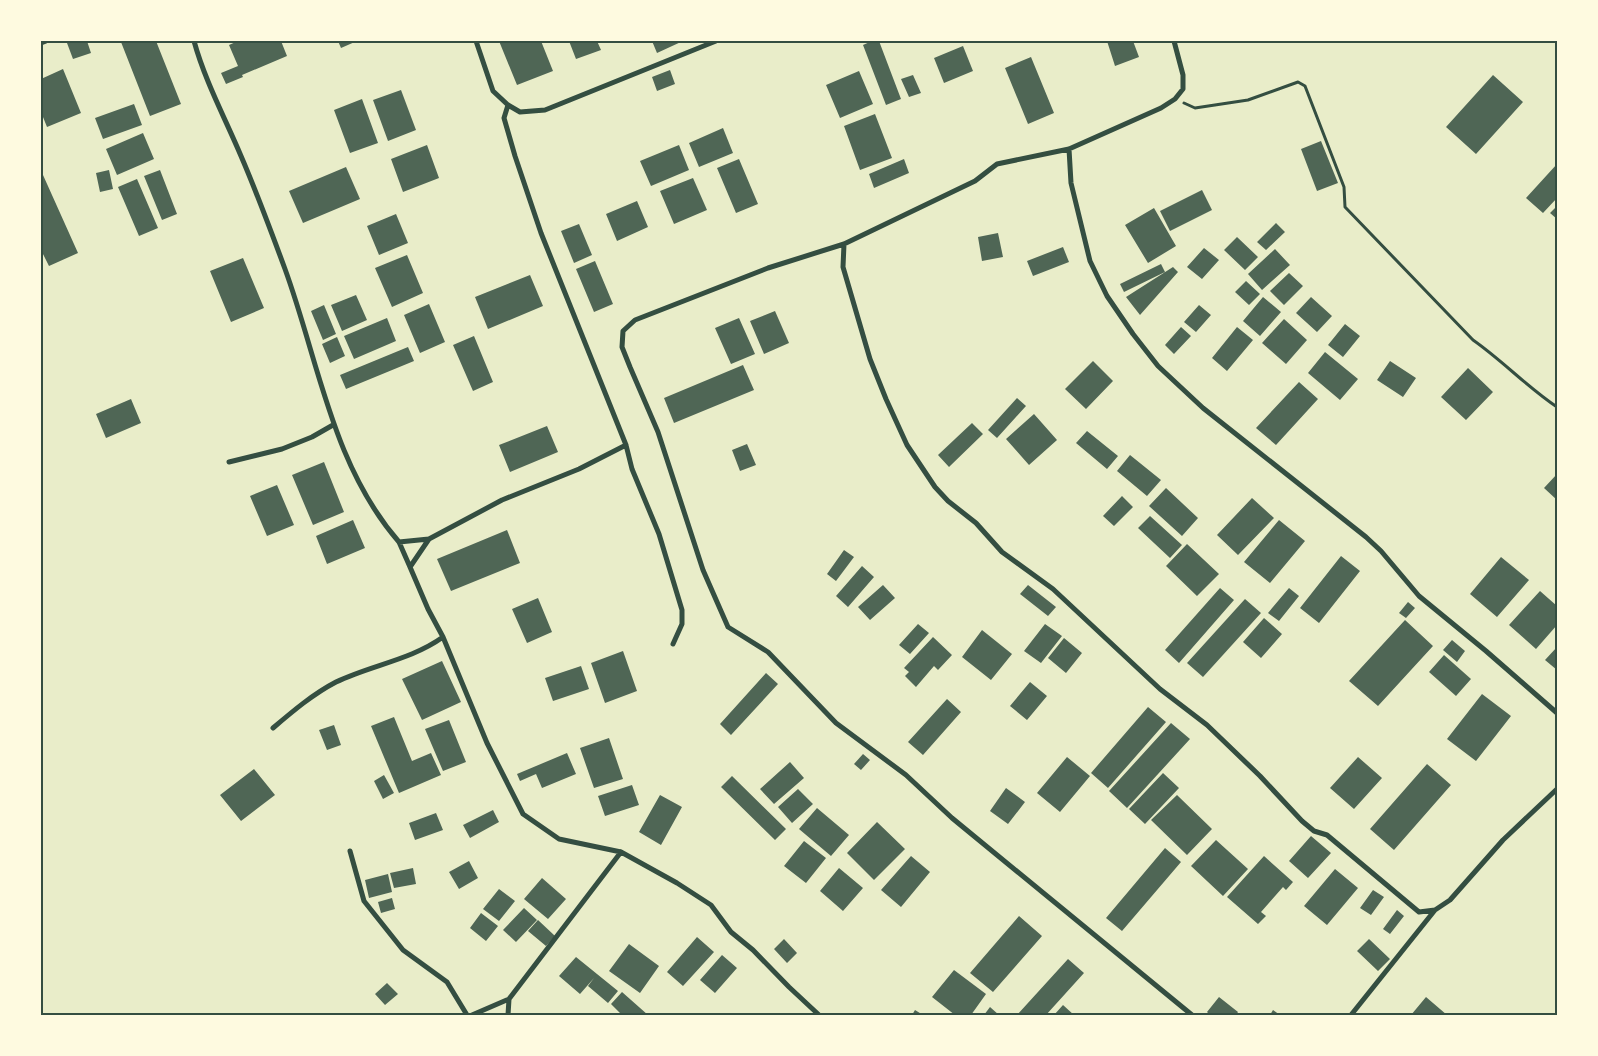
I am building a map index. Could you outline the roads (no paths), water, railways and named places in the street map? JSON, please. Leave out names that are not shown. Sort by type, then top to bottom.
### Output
[{"type":"street","points":[[41,43],[46,41]]},
{"type":"street","points":[[194,41],[202,68],[241,156],[286,271],[333,425],[356,478],[376,512],[399,542],[428,609],[443,637],[487,743],[523,814],[559,839],[621,852],[677,883],[711,905],[731,932],[753,950],[819,1015]]},
{"type":"street","points":[[476,41],[493,91],[520,112],[545,110],[716,41]]},
{"type":"street","points":[[1174,41],[1183,89],[1175,98],[1161,108],[1069,149],[997,164],[975,181],[844,244],[768,268],[635,320],[623,332],[622,347],[658,432],[703,570],[728,627],[768,652],[836,723],[906,775],[952,818],[1192,1015]]},
{"type":"street","points":[[508,104],[504,118],[541,232],[626,445],[632,469],[659,534],[682,610],[682,624],[673,644]]},
{"type":"street","points":[[1069,149],[1071,183],[1090,261],[1107,296],[1132,334],[1158,366],[1203,408],[1371,542],[1419,596],[1486,650],[1557,713]]},
{"type":"street","points":[[844,244],[843,267],[870,359],[886,399],[907,444],[948,501],[976,523],[1002,552],[1053,589],[1160,689],[1207,725],[1314,831],[1327,835],[1418,912],[1435,910]]},
{"type":"street","points":[[229,462],[282,449],[312,437],[333,425]]},
{"type":"street","points":[[399,542],[429,539],[502,500],[579,470],[626,445]]},
{"type":"street","points":[[410,567],[429,539]]},
{"type":"street","points":[[273,728],[314,695],[337,682],[429,647],[443,637]]},
{"type":"street","points":[[1351,1015],[1435,910],[1450,900],[1503,840],[1557,789]]},
{"type":"street","points":[[350,851],[364,901],[402,950],[447,982],[467,1015]]},
{"type":"street","points":[[472,1015],[509,999],[621,852]]},
{"type":"street","points":[[508,1015],[509,999]]}]
